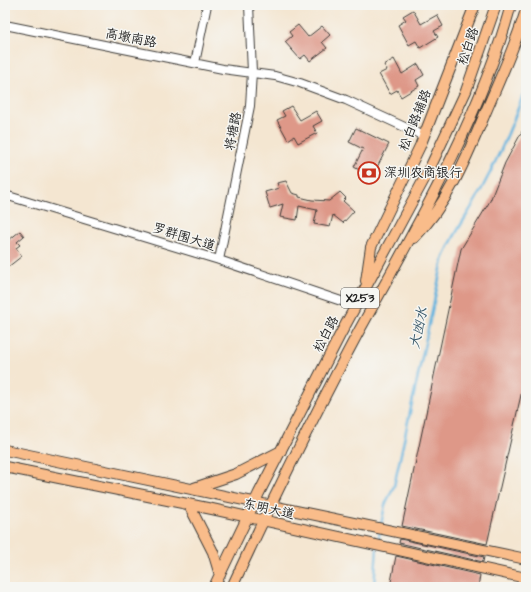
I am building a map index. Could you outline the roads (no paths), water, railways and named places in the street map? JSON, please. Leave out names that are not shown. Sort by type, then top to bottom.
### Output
[{"type":"main road","name":"松白路辅路","points":[[365,289],[371,247],[424,136],[475,5]]},
{"type":"main road","name":"松白路","points":[[214,587],[280,451],[428,172],[466,91],[496,5]]},
{"type":"main road","name":"X253","points":[[232,587],[271,504],[354,342],[442,179],[480,96],[511,5]]},
{"type":"main road","points":[[405,247],[430,222],[463,164],[517,39],[526,10]]},
{"type":"main road","name":"东明大道","points":[[5,450],[526,558]]},
{"type":"main road","points":[[192,488],[236,474],[280,451]]},
{"type":"main road","name":"东明大道","points":[[5,467],[526,578]]},
{"type":"main road","points":[[189,505],[213,552],[220,575]]},
{"type":"street","points":[[195,63],[207,5]]},
{"type":"street","name":"将塘路","points":[[219,260],[250,106],[252,72],[249,5]]},
{"type":"street","name":"高墩南路","points":[[5,25],[195,63],[252,72],[300,83],[346,100],[424,136]]},
{"type":"street","name":"罗群围大道","points":[[5,195],[219,260],[356,306]]},
{"type":"waterway","name":"大凼水","points":[[381,525],[385,505],[394,486],[443,260],[458,229],[491,171],[516,115],[526,86]]},
{"type":"waterway","name":"大凼水","points":[[378,543],[380,530]]},
{"type":"waterway","name":"大凼水","points":[[374,587],[377,548]]},
{"type":"place","name":"深圳农商银行","points":[[369,173]]}]
